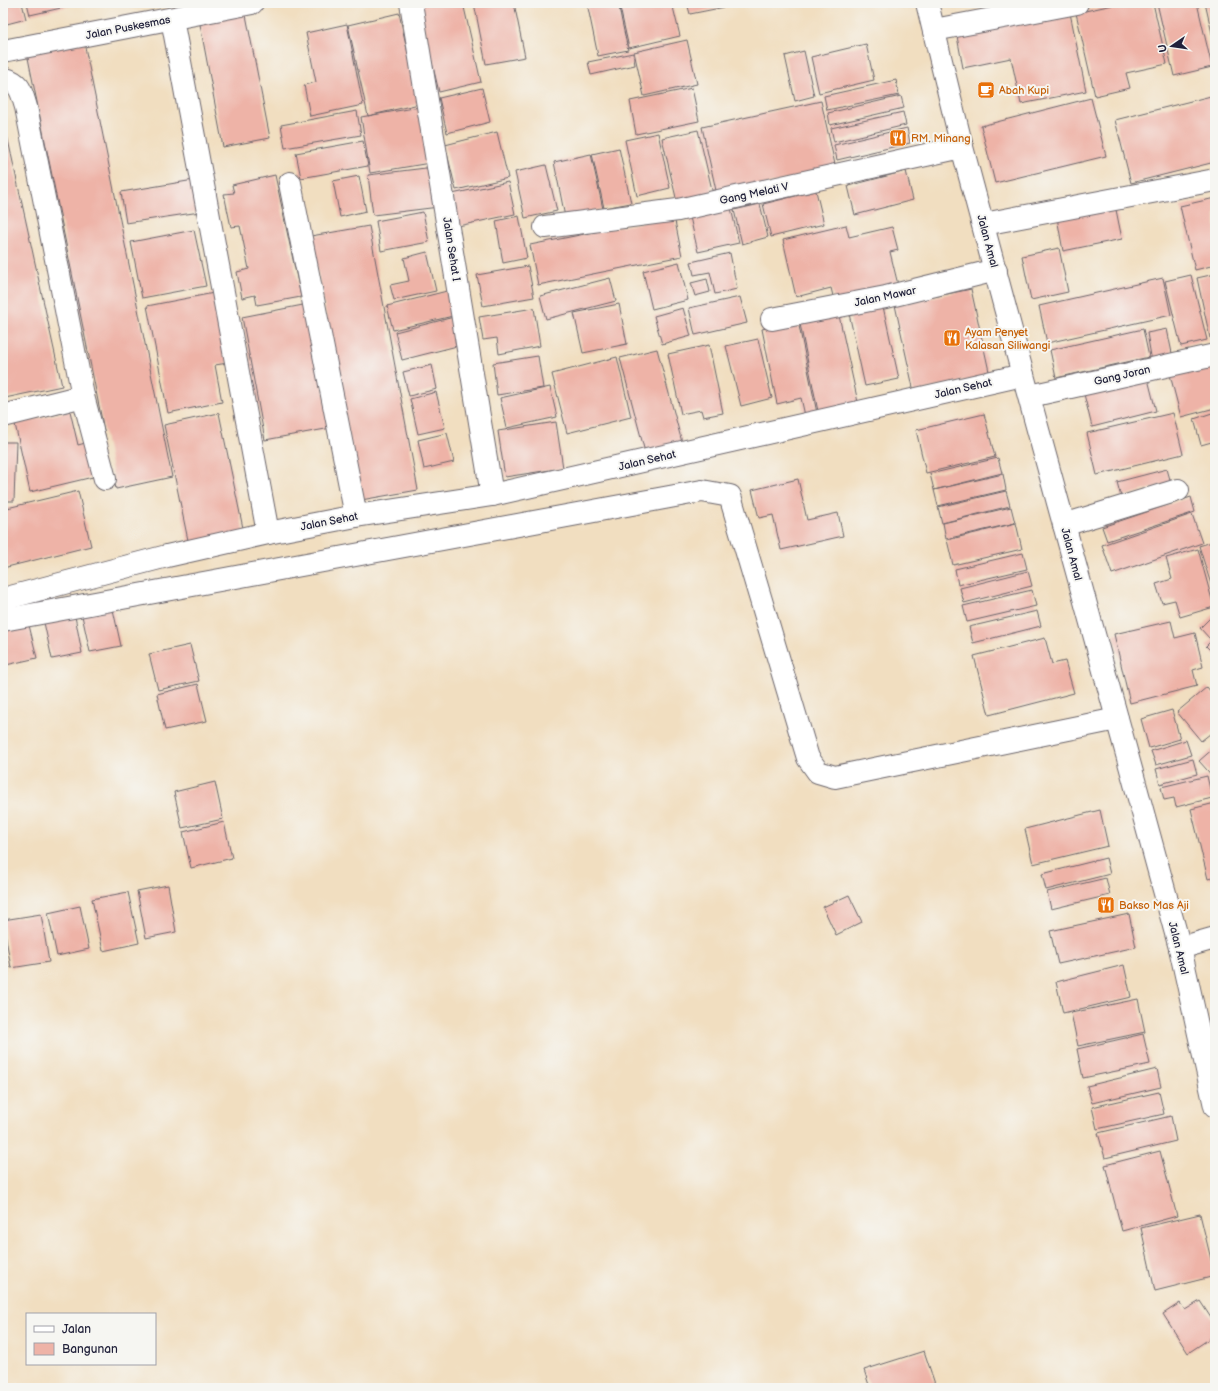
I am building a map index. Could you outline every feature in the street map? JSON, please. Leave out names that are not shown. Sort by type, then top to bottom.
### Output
[{"type":"street","name":"Jalan Puskesmas","points":[[3,51],[174,13],[252,3]]},
{"type":"street","name":"Jalan Sehat I","points":[[411,3],[492,495]]},
{"type":"street","name":"Jalan Amal","points":[[927,3],[962,148],[984,224],[1023,375],[1030,396],[1180,948],[1215,1106]]},
{"type":"street","points":[[934,30],[1077,3]]},
{"type":"street","points":[[174,13],[268,533]]},
{"type":"street","points":[[3,78],[12,80],[20,86],[26,107],[83,396],[105,479]]},
{"type":"street","name":"Gang Melati V","points":[[545,227],[678,210],[962,148]]},
{"type":"street","points":[[984,224],[1215,180]]},
{"type":"street","points":[[290,183],[356,516]]},
{"type":"street","name":"Jalan Mawar","points":[[772,319],[886,296],[996,270]]},
{"type":"street","name":"Gang Joran","points":[[1030,396],[1215,355]]},
{"type":"street","name":"Jalan Sehat","points":[[3,599],[167,556],[268,533],[356,516],[492,495],[1023,375]]},
{"type":"street","points":[[3,416],[83,396]]},
{"type":"street","points":[[1064,525],[1178,490]]},
{"type":"street","points":[[3,620],[702,491],[730,496],[808,758],[818,772],[835,777],[1117,720]]},
{"type":"street","points":[[1180,948],[1215,938]]},
{"type":"building","points":[[3,3],[22,3],[26,19],[3,25]]},
{"type":"building","points":[[27,3],[69,3],[70,6],[30,15]]},
{"type":"building","points":[[418,3],[463,3],[481,82],[439,92]]},
{"type":"building","points":[[474,3],[514,3],[525,57],[486,64]]},
{"type":"building","points":[[587,3],[618,3],[628,50],[598,56]]},
{"type":"building","points":[[619,3],[672,3],[680,36],[629,48]]},
{"type":"building","points":[[687,3],[740,3],[740,4],[690,14]]},
{"type":"building","points":[[1122,3],[1153,3],[1167,64],[1126,73],[1130,88],[1095,96],[1076,13]]},
{"type":"building","points":[[1157,3],[1197,3],[1212,67],[1174,76]]},
{"type":"building","points":[[1205,3],[1215,3],[1215,42],[1214,42]]},
{"type":"building","points":[[1069,8],[1086,91],[1021,104],[1011,58],[963,68],[956,31]]},
{"type":"building","points":[[245,10],[270,138],[223,147],[199,19]]},
{"type":"building","points":[[399,13],[419,104],[368,116],[348,25]]},
{"type":"building","points":[[347,24],[363,105],[310,116],[304,85],[316,82],[306,33]]},
{"type":"building","points":[[687,40],[697,84],[644,96],[634,52]]},
{"type":"building","points":[[84,42],[172,477],[116,489],[27,53]]},
{"type":"building","points":[[866,44],[874,80],[819,93],[811,57]]},
{"type":"building","points":[[804,51],[814,96],[795,101],[785,56]]},
{"type":"building","points":[[633,53],[635,65],[591,75],[588,62]]},
{"type":"building","points":[[896,80],[899,95],[827,110],[824,96]]},
{"type":"building","points":[[482,88],[490,122],[447,133],[439,98]]},
{"type":"building","points":[[692,88],[699,121],[636,134],[630,101]]},
{"type":"building","points":[[1215,95],[1215,162],[1131,183],[1115,120]]},
{"type":"building","points":[[901,96],[904,108],[830,125],[828,113]]},
{"type":"building","points":[[1091,98],[1106,156],[995,183],[981,126]]},
{"type":"building","points":[[821,101],[836,169],[717,195],[702,127]]},
{"type":"building","points":[[420,107],[430,163],[370,173],[361,117]]},
{"type":"building","points":[[357,111],[361,135],[285,148],[281,125]]},
{"type":"building","points":[[903,112],[906,125],[834,142],[831,128]]},
{"type":"building","points":[[3,117],[62,386],[5,398],[3,388]]},
{"type":"building","points":[[907,128],[910,143],[837,160],[834,145]]},
{"type":"building","points":[[698,130],[713,194],[677,202],[662,138]]},
{"type":"building","points":[[497,132],[508,178],[456,190],[445,145]]},
{"type":"building","points":[[658,133],[670,188],[637,196],[625,140]]},
{"type":"building","points":[[363,141],[368,166],[301,178],[296,153]]},
{"type":"building","points":[[619,148],[631,203],[604,208],[592,154]]},
{"type":"building","points":[[591,154],[603,209],[565,217],[554,162]]},
{"type":"building","points":[[546,165],[557,211],[525,218],[515,172]]},
{"type":"building","points":[[434,167],[439,207],[373,215],[368,175]]},
{"type":"building","points":[[906,171],[913,200],[855,215],[848,186]]},
{"type":"building","points":[[275,175],[301,297],[257,305],[255,295],[242,298],[237,272],[249,269],[240,226],[231,227],[224,194],[234,193],[232,185]]},
{"type":"building","points":[[359,176],[366,211],[340,217],[333,181]]},
{"type":"building","points":[[194,180],[200,212],[126,223],[121,192]]},
{"type":"building","points":[[508,182],[515,214],[458,226],[452,194]]},
{"type":"building","points":[[816,191],[824,224],[771,237],[763,204]]},
{"type":"building","points":[[1215,198],[1215,265],[1195,270],[1180,206]]},
{"type":"building","points":[[1114,200],[1122,239],[1063,251],[1056,212]]},
{"type":"building","points":[[760,204],[768,237],[742,244],[734,210]]},
{"type":"building","points":[[731,208],[739,243],[698,252],[690,217]]},
{"type":"building","points":[[423,212],[429,242],[381,251],[376,221]]},
{"type":"building","points":[[519,216],[527,258],[503,263],[496,221]]},
{"type":"building","points":[[674,216],[682,256],[538,285],[530,245]]},
{"type":"building","points":[[846,225],[849,237],[892,227],[898,250],[890,252],[899,289],[835,304],[831,288],[796,297],[783,240]]},
{"type":"building","points":[[369,226],[418,490],[361,500],[311,236]]},
{"type":"building","points":[[194,230],[206,286],[142,298],[131,242]]},
{"type":"building","points":[[1059,248],[1068,292],[1031,300],[1022,256]]},
{"type":"building","points":[[427,252],[436,291],[394,300],[390,285],[409,281],[404,258]]},
{"type":"building","points":[[730,253],[737,289],[715,294],[710,272],[694,275],[691,262]]},
{"type":"building","points":[[679,262],[688,300],[652,309],[643,271]]},
{"type":"building","points":[[528,266],[534,297],[483,306],[477,275]]},
{"type":"building","points":[[1215,274],[1215,337],[1210,338],[1197,278]]},
{"type":"building","points":[[1191,275],[1207,340],[1181,346],[1165,281]]},
{"type":"building","points":[[610,278],[616,301],[546,319],[540,296]]},
{"type":"building","points":[[1163,278],[1171,315],[1047,343],[1039,306]]},
{"type":"building","points":[[707,279],[710,292],[695,296],[691,283]]},
{"type":"building","points":[[971,289],[990,376],[914,392],[895,305]]},
{"type":"building","points":[[447,291],[453,316],[393,330],[387,306]]},
{"type":"building","points":[[214,293],[228,363],[215,365],[222,402],[168,413],[147,306]]},
{"type":"building","points":[[740,297],[747,323],[695,335],[689,308]]},
{"type":"building","points":[[882,302],[899,379],[865,386],[848,309]]},
{"type":"building","points":[[308,304],[331,428],[265,440],[242,317]]},
{"type":"building","points":[[619,304],[627,344],[583,353],[574,313]]},
{"type":"building","points":[[534,308],[540,346],[499,354],[497,338],[483,340],[479,317]]},
{"type":"building","points":[[683,308],[691,336],[662,344],[654,316]]},
{"type":"building","points":[[838,311],[859,407],[819,416],[799,319]]},
{"type":"building","points":[[454,317],[461,345],[402,360],[395,332]]},
{"type":"building","points":[[798,321],[818,418],[806,420],[801,398],[777,404],[762,329]]},
{"type":"building","points":[[1143,329],[1149,357],[1056,378],[1050,350]]},
{"type":"building","points":[[1167,329],[1173,358],[1152,362],[1147,333]]},
{"type":"building","points":[[758,339],[772,398],[741,406],[726,346]]},
{"type":"building","points":[[709,345],[723,413],[703,417],[701,410],[681,414],[668,354]]},
{"type":"building","points":[[657,349],[683,446],[646,456],[620,358]]},
{"type":"building","points":[[538,356],[543,388],[497,395],[493,363]]},
{"type":"building","points":[[617,357],[631,417],[567,433],[552,374]]},
{"type":"building","points":[[1215,358],[1215,408],[1181,417],[1169,371]]},
{"type":"building","points":[[432,365],[437,389],[409,396],[403,372]]},
{"type":"building","points":[[1148,379],[1156,411],[1092,427],[1084,394]]},
{"type":"building","points":[[550,387],[557,417],[507,428],[500,398]]},
{"type":"building","points":[[436,392],[445,428],[418,434],[410,399]]},
{"type":"building","points":[[70,411],[78,445],[89,442],[97,476],[30,492],[15,424]]},
{"type":"building","points":[[1215,412],[1215,441],[1201,445],[1194,419]]},
{"type":"building","points":[[219,413],[244,533],[189,545],[164,425]]},
{"type":"building","points":[[1173,413],[1183,454],[1097,475],[1087,433]]},
{"type":"building","points":[[984,414],[995,457],[926,473],[916,430]]},
{"type":"building","points":[[556,422],[563,468],[505,477],[498,431]]},
{"type":"building","points":[[447,433],[454,462],[424,469],[418,440]]},
{"type":"building","points":[[3,442],[16,442],[14,501],[3,501]]},
{"type":"building","points":[[998,458],[1002,473],[934,490],[930,474]]},
{"type":"building","points":[[1167,469],[1171,483],[1121,497],[1117,482]]},
{"type":"building","points":[[1003,474],[1006,490],[938,506],[934,490]]},
{"type":"building","points":[[798,479],[807,520],[838,513],[843,536],[781,550],[773,515],[759,518],[752,490]]},
{"type":"building","points":[[78,491],[91,546],[3,568],[3,509]]},
{"type":"building","points":[[1006,491],[1010,506],[942,523],[938,507]]},
{"type":"building","points":[[1191,497],[1195,512],[1107,541],[1102,527]]},
{"type":"building","points":[[1011,507],[1015,523],[946,539],[943,523]]},
{"type":"building","points":[[1192,514],[1202,543],[1112,574],[1102,545]]},
{"type":"building","points":[[1016,523],[1022,549],[953,565],[947,540]]},
{"type":"building","points":[[1215,541],[1215,597],[1199,546]]},
{"type":"building","points":[[1198,549],[1214,607],[1180,617],[1175,600],[1162,603],[1156,584],[1172,579],[1166,558]]},
{"type":"building","points":[[1023,553],[1027,569],[958,585],[955,569]]},
{"type":"building","points":[[1028,571],[1032,586],[964,603],[960,588]]},
{"type":"building","points":[[1032,590],[1036,606],[967,622],[963,606]]},
{"type":"building","points":[[112,605],[121,646],[90,652],[81,611]]},
{"type":"building","points":[[74,611],[82,653],[52,659],[43,618]]},
{"type":"building","points":[[1037,611],[1041,626],[973,643],[969,627]]},
{"type":"building","points":[[1215,613],[1215,634],[1210,639],[1200,628]]},
{"type":"building","points":[[27,617],[37,658],[6,665],[3,652],[3,623]]},
{"type":"building","points":[[1171,621],[1175,638],[1195,633],[1203,667],[1193,670],[1197,686],[1130,703],[1114,634]]},
{"type":"building","points":[[1215,637],[1215,655],[1206,646]]},
{"type":"building","points":[[1045,638],[1052,664],[1065,661],[1074,693],[989,715],[974,656]]},
{"type":"building","points":[[190,645],[199,681],[158,690],[149,654]]},
{"type":"building","points":[[198,684],[207,721],[165,730],[157,694]]},
{"type":"building","points":[[1207,687],[1215,697],[1215,730],[1201,741],[1177,712]]},
{"type":"building","points":[[1172,710],[1180,739],[1149,748],[1141,719]]},
{"type":"building","points":[[1186,740],[1191,755],[1156,765],[1151,751]]},
{"type":"building","points":[[1215,747],[1215,779],[1199,761]]},
{"type":"building","points":[[1193,759],[1197,774],[1160,784],[1156,769]]},
{"type":"building","points":[[1207,776],[1212,798],[1176,807],[1174,798],[1164,800],[1161,787]]},
{"type":"building","points":[[215,782],[223,819],[182,828],[174,792]]},
{"type":"building","points":[[1215,803],[1215,877],[1208,879],[1191,809]]},
{"type":"building","points":[[1100,810],[1108,846],[1033,864],[1025,829]]},
{"type":"building","points":[[224,822],[232,858],[191,868],[183,832]]},
{"type":"building","points":[[1106,858],[1110,874],[1046,890],[1042,874]]},
{"type":"building","points":[[1106,878],[1110,895],[1051,909],[1047,892]]},
{"type":"building","points":[[168,885],[176,932],[146,938],[137,891]]},
{"type":"building","points":[[128,892],[139,943],[103,951],[92,899]]},
{"type":"building","points":[[849,895],[862,922],[836,935],[823,907]]},
{"type":"building","points":[[80,906],[89,949],[57,956],[48,913]]},
{"type":"building","points":[[41,914],[49,962],[11,968],[3,920]]},
{"type":"building","points":[[1129,914],[1136,947],[1058,964],[1050,931]]},
{"type":"building","points":[[1124,965],[1131,997],[1063,1013],[1056,982]]},
{"type":"building","points":[[1138,999],[1145,1032],[1078,1046],[1071,1013]]},
{"type":"building","points":[[1143,1034],[1150,1064],[1083,1078],[1077,1049]]},
{"type":"building","points":[[1157,1069],[1161,1087],[1092,1103],[1087,1086]]},
{"type":"building","points":[[1159,1092],[1164,1114],[1097,1129],[1092,1107]]},
{"type":"building","points":[[1171,1116],[1176,1141],[1105,1158],[1098,1133]]},
{"type":"building","points":[[1160,1151],[1177,1216],[1122,1231],[1105,1165]]},
{"type":"building","points":[[1200,1214],[1215,1276],[1155,1291],[1141,1228]]},
{"type":"building","points":[[1200,1301],[1215,1324],[1215,1335],[1188,1353],[1163,1314],[1180,1303],[1185,1310]]},
{"type":"building","points":[[924,1351],[935,1384],[922,1388],[870,1388],[864,1370]]},
{"type":"place","name":"Abah Kupi","points":[[986,90]]},
{"type":"place","name":"RM. Minang","points":[[898,138]]},
{"type":"place","name":"Ayam Penyet Kalasan Siliwangi","points":[[952,338]]},
{"type":"place","name":"Bakso Mas Aji","points":[[1106,905]]}]
